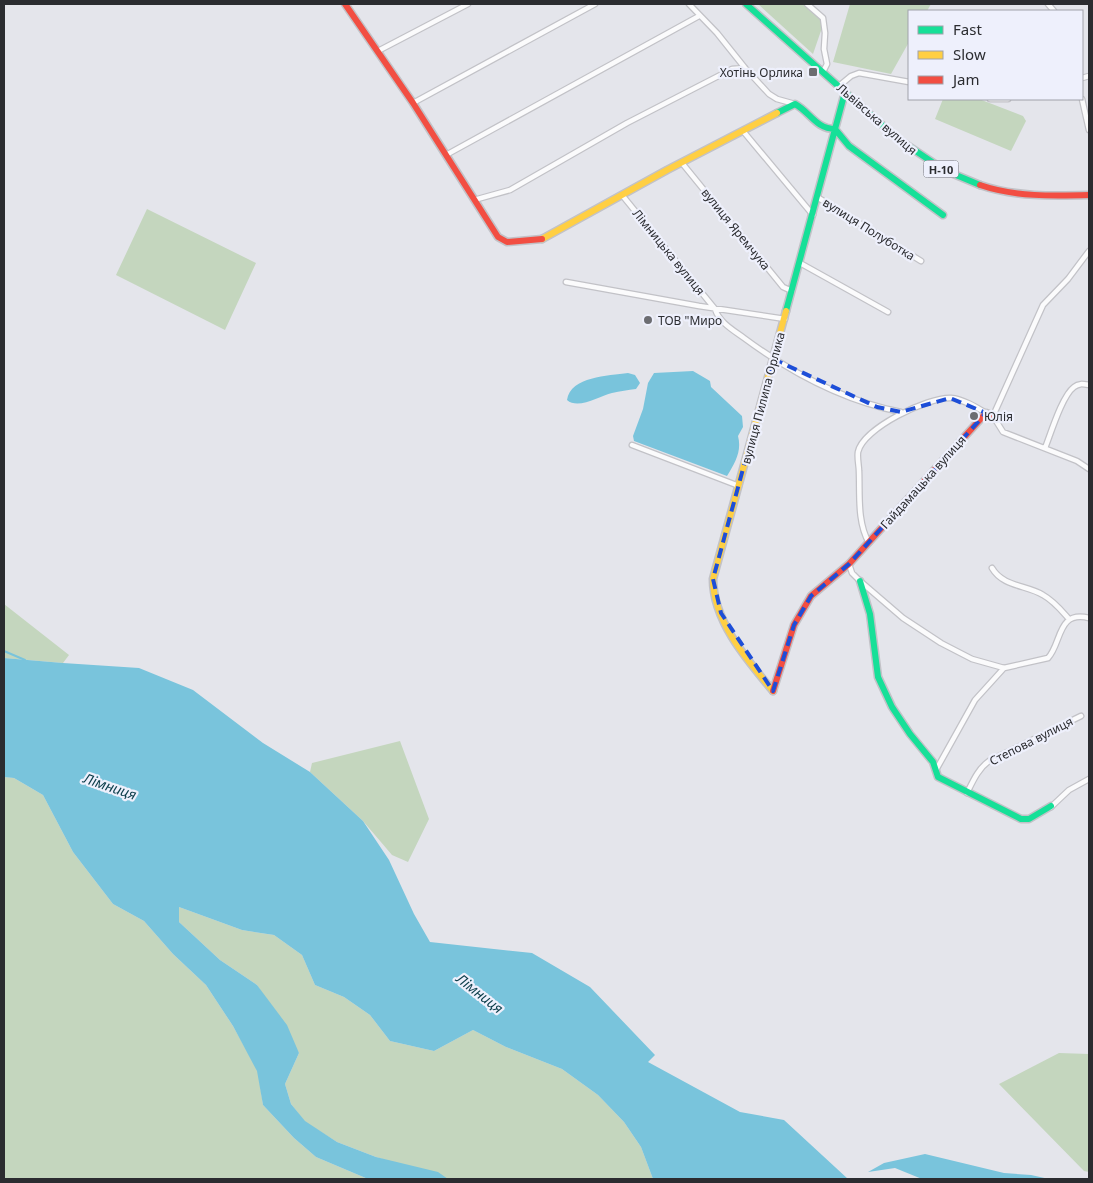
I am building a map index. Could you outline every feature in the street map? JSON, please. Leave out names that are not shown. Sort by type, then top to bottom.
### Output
[{"type":"street","points":[[345,4],[413,103],[498,237],[507,242],[540,240],[796,104]]},
{"type":"street","points":[[378,51],[468,4]]},
{"type":"street","points":[[413,103],[594,4]]},
{"type":"street","points":[[689,4],[717,33],[769,94],[777,99],[803,107],[820,127],[827,130],[835,129],[849,146],[943,215]]},
{"type":"street","name":"Львівська вулиця","points":[[746,4],[921,157],[944,172],[968,182],[1004,192],[1039,196],[1089,195]]},
{"type":"street","points":[[807,4],[823,18],[825,33],[824,49],[827,64],[822,72]]},
{"type":"street","points":[[446,155],[699,16]]},
{"type":"street","points":[[474,200],[510,190],[635,119],[732,69],[745,68]]},
{"type":"street","points":[[839,86],[851,76],[859,73],[908,82]]},
{"type":"street","name":"вулиця Пилипа Орлика","points":[[774,691],[754,668],[720,613],[714,596],[713,579],[845,92]]},
{"type":"street","points":[[1082,100],[1089,130]]},
{"type":"street","points":[[743,131],[812,215]]},
{"type":"street","name":"вулиця Яремчука","points":[[682,163],[783,288],[792,291]]},
{"type":"street","name":"Лімницька вулиця","points":[[622,195],[715,308],[718,317],[773,359],[815,382],[876,407],[901,412]]},
{"type":"street","name":"вулиця Полуботка","points":[[817,198],[921,261]]},
{"type":"street","name":"Гайдамацька вулиця","points":[[774,691],[794,624],[802,608],[812,596],[849,564],[989,415],[1043,305],[1068,279],[1089,251]]},
{"type":"street","points":[[800,262],[888,312]]},
{"type":"street","points":[[566,282],[785,319]]},
{"type":"street","points":[[1045,448],[1067,394],[1075,386],[1082,383],[1089,385]]},
{"type":"street","points":[[869,543],[861,517],[858,452],[865,440],[901,412],[950,398],[964,402],[989,415],[1003,432],[1077,461],[1089,469]]},
{"type":"street","points":[[632,445],[739,486]]},
{"type":"street","points":[[849,564],[852,573],[860,581],[904,618],[941,643],[972,659],[1004,668],[1048,658],[1052,655],[1061,629],[1069,619],[1083,616],[1089,618]]},
{"type":"street","points":[[992,568],[995,573],[1018,587],[1030,589],[1044,595],[1069,619]]},
{"type":"street","points":[[860,581],[870,614],[878,677],[892,707],[910,734],[934,762],[938,777],[944,782],[1021,819],[1029,819],[1051,807],[1069,790],[1089,779]]},
{"type":"street","points":[[936,771],[975,700],[1004,668]]},
{"type":"street","name":"Степова вулиця","points":[[967,793],[983,765],[1081,716]]},
{"type":"highlighted area","points":[[773,359],[877,407],[901,412],[950,398],[986,413],[849,564],[811,596],[794,625],[773,691],[721,613],[713,579]]},
{"type":"green space","points":[[758,4],[803,4],[824,22],[813,54]]},
{"type":"green space","points":[[850,4],[931,4],[928,10],[908,10],[908,44],[891,74],[833,62]]},
{"type":"green space","points":[[943,100],[982,100],[1023,116],[1026,121],[1011,151],[935,119]]},
{"type":"green space","points":[[147,209],[256,263],[225,330],[116,275]]},
{"type":"green space","points":[[4,604],[69,655],[63,663],[4,658]]},
{"type":"green space","points":[[400,741],[429,819],[408,862],[392,855],[363,821],[310,772],[312,763]]},
{"type":"green space","points":[[4,777],[14,778],[43,795],[73,852],[113,904],[144,921],[173,954],[206,985],[233,1026],[258,1071],[263,1105],[294,1138],[316,1157],[368,1179],[4,1179]]},
{"type":"green space","points":[[179,907],[242,930],[274,935],[302,955],[315,985],[344,997],[370,1015],[390,1041],[434,1051],[473,1030],[506,1047],[562,1069],[598,1095],[624,1122],[641,1147],[653,1179],[448,1179],[376,1157],[337,1142],[305,1122],[291,1104],[285,1084],[299,1053],[257,985],[220,960],[179,922]]},
{"type":"green space","points":[[1059,1053],[1089,1054],[1089,1172],[1084,1171],[999,1084]]},
{"type":"water","points":[[693,371],[710,381],[711,387],[742,416],[743,427],[738,436],[738,452],[727,476],[634,441],[633,436],[643,409],[648,383],[654,373]]},
{"type":"water","points":[[628,373],[635,375],[640,383],[636,389],[612,393],[577,404],[567,400],[575,386],[583,382]]},
{"type":"water","name":"Лімниця","points":[[4,658],[139,668],[193,690],[263,743],[310,772],[363,821],[389,860],[414,914],[430,942],[532,953],[590,987],[655,1055],[648,1062],[740,1112],[784,1120],[848,1179],[653,1179],[641,1147],[624,1122],[598,1095],[562,1069],[506,1047],[473,1030],[434,1051],[390,1041],[370,1015],[344,997],[315,985],[302,955],[274,935],[242,930],[179,907],[179,922],[220,960],[257,985],[287,1025],[299,1053],[285,1084],[291,1104],[305,1121],[337,1142],[376,1157],[438,1172],[448,1179],[368,1179],[316,1157],[294,1138],[263,1105],[257,1071],[233,1026],[206,985],[173,954],[144,921],[113,904],[73,852],[43,795],[14,778],[4,777]]},
{"type":"water","points":[[925,1154],[1004,1173],[1031,1175],[1049,1179],[922,1179],[895,1168],[868,1172],[884,1163]]},
{"type":"waterway","points":[[4,651],[25,660]]},
{"type":"traffic: fast","points":[[746,4],[898,139],[944,170],[980,185]]},
{"type":"traffic: fast","points":[[786,311],[845,92]]},
{"type":"traffic: fast","points":[[777,113],[795,104],[800,107],[818,123],[835,129],[849,146],[943,215]]},
{"type":"traffic: fast","points":[[860,581],[870,614],[878,677],[892,707],[910,734],[933,762],[938,777],[1021,819],[1029,819],[1051,806]]},
{"type":"traffic: slow","points":[[542,239],[667,170],[777,113]]},
{"type":"traffic: slow","points":[[773,691],[743,653],[725,625],[715,595],[713,579],[786,311]]},
{"type":"traffic: jam","points":[[345,4],[413,103],[498,237],[507,242],[542,239]]},
{"type":"traffic: jam","points":[[980,185],[1020,194],[1089,195]]},
{"type":"traffic: jam","points":[[773,691],[794,625],[811,596],[849,564],[986,413],[993,416]]},
{"type":"place","name":"Хотінь Орлика","points":[[813,72]]},
{"type":"place","name":"ТОВ \"Миро","points":[[648,320]]},
{"type":"place","name":"Юлія","points":[[974,416]]}]
